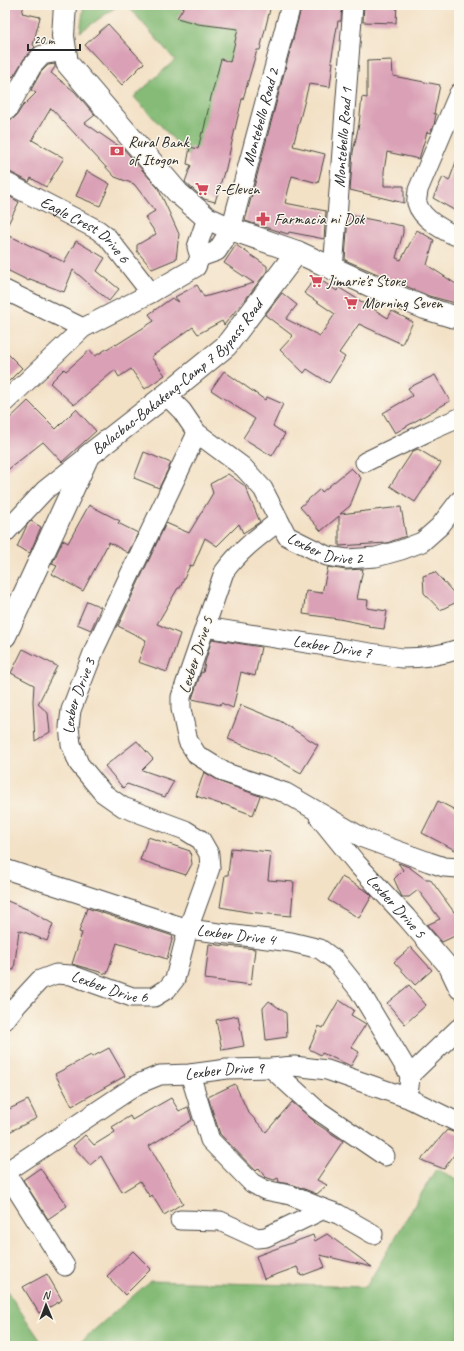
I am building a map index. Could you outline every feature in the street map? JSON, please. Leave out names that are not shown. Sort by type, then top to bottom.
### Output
[{"type":"main road","points":[[65,5],[63,36],[67,63],[178,193],[207,218],[232,229],[297,252],[333,270],[425,308],[450,316],[459,317]]},
{"type":"main road","name":"Balacbac-Bakakeng-Camp 7 Bypass Road","points":[[5,636],[88,456],[226,346],[297,252]]},
{"type":"street","name":"Montebello Road 2","points":[[200,257],[217,252],[232,229],[291,5]]},
{"type":"street","name":"Montebello Road 1","points":[[333,270],[353,5]]},
{"type":"street","points":[[8,109],[32,66],[42,55],[65,50]]},
{"type":"street","points":[[459,92],[418,190],[417,197],[417,204],[421,211],[433,223],[459,237]]},
{"type":"street","name":"Eagle Crest Drive 6","points":[[5,182],[98,230],[108,238],[151,293]]},
{"type":"street","points":[[5,402],[83,328],[151,293],[196,267],[200,257],[197,247],[207,218]]},
{"type":"street","points":[[5,290],[83,328]]},
{"type":"street","name":"Lexber Drive 2","points":[[166,395],[182,411],[197,432],[244,467],[263,489],[287,536],[327,556],[347,558],[376,557],[422,542],[440,526],[459,501]]},
{"type":"street","points":[[365,462],[459,418]]},
{"type":"street","name":"Lexber Drive 3","points":[[188,929],[210,868],[209,854],[201,840],[185,830],[123,808],[104,793],[79,764],[71,744],[68,727],[71,710],[95,648],[197,432]]},
{"type":"street","points":[[5,533],[45,490],[88,456]]},
{"type":"street","name":"Lexber Drive 5","points":[[278,521],[242,550],[232,560],[224,572],[181,697],[181,709],[188,742],[197,755],[226,773],[286,793],[364,838],[393,850],[444,867],[459,868]]},
{"type":"street","name":"Lexber Drive 7","points":[[205,627],[402,658],[439,656],[459,649]]},
{"type":"street","name":"Lexber Drive 5","points":[[313,808],[357,864],[406,917],[448,966],[459,989]]},
{"type":"street","name":"Lexber Drive 4","points":[[5,869],[188,929],[291,942],[320,949],[335,960],[359,990],[410,1075]]},
{"type":"street","name":"Lexber Drive 6","points":[[5,1020],[40,980],[56,974],[71,975],[132,997],[154,997],[167,989],[175,979],[188,929]]},
{"type":"street","points":[[408,1098],[410,1075],[459,1028]]},
{"type":"street","name":"Lexber Drive 9","points":[[6,1172],[138,1084],[160,1075],[190,1074],[227,1069],[294,1066],[327,1070],[408,1098],[459,1123]]},
{"type":"street","points":[[271,1068],[316,1108],[385,1156]]},
{"type":"street","points":[[190,1074],[210,1140],[252,1184],[265,1190],[290,1195],[338,1214],[373,1234]]},
{"type":"street","points":[[6,1172],[65,1266]]},
{"type":"street","points":[[180,1220],[220,1221],[258,1238],[266,1237],[324,1209]]},
{"type":"green space","points":[[84,5],[119,5],[80,32]]},
{"type":"green space","points":[[127,5],[251,5],[201,169],[134,97],[175,60]]},
{"type":"green space","points":[[436,1169],[459,1180],[459,1346],[76,1346],[150,1281],[366,1287]]},
{"type":"green space","points":[[5,1288],[44,1346],[5,1346]]},
{"type":"building","points":[[5,5],[24,5],[22,13],[40,17],[33,45],[35,47],[24,59],[13,77],[5,72]]},
{"type":"building","points":[[185,5],[271,5],[260,50],[257,50],[242,99],[225,172],[215,202],[204,199],[185,182],[191,165],[187,164],[190,147],[198,149],[221,59],[230,62],[238,29],[198,24],[177,18]]},
{"type":"building","points":[[302,5],[342,5],[341,21],[338,21],[331,62],[333,62],[330,87],[309,84],[293,146],[325,154],[318,183],[292,176],[285,203],[326,211],[324,239],[289,232],[288,234],[245,221]]},
{"type":"building","points":[[364,5],[397,5],[396,23],[363,22]]},
{"type":"building","points":[[108,24],[144,63],[122,85],[85,45]]},
{"type":"building","points":[[392,60],[393,76],[440,85],[434,114],[436,114],[434,125],[430,133],[427,132],[419,159],[387,152],[384,171],[384,186],[404,186],[404,203],[350,190],[353,152],[359,124],[362,97],[367,98],[367,61]]},
{"type":"building","points":[[55,64],[55,67],[51,73],[74,91],[95,115],[85,123],[115,144],[122,147],[158,188],[179,234],[176,259],[152,269],[137,251],[137,245],[156,234],[145,217],[155,211],[134,184],[115,177],[51,108],[32,140],[64,158],[46,187],[31,178],[29,182],[5,171],[5,119],[13,119],[17,115],[22,107],[36,93],[31,90],[41,72],[48,65]]},
{"type":"building","points":[[457,159],[459,159],[459,213],[433,198],[443,177],[449,181]]},
{"type":"building","points":[[87,171],[110,184],[100,206],[76,196]]},
{"type":"building","points":[[5,194],[19,202],[5,230]]},
{"type":"building","points":[[348,215],[403,226],[403,233],[396,258],[401,260],[417,230],[434,240],[427,265],[459,286],[459,304],[429,296],[345,260]]},
{"type":"building","points":[[10,236],[64,262],[76,241],[105,258],[97,271],[119,289],[109,301],[73,270],[64,292],[30,279],[29,281],[5,269],[5,246]]},
{"type":"building","points":[[236,245],[267,266],[267,271],[224,325],[222,321],[198,334],[193,327],[151,357],[165,375],[145,389],[131,369],[119,377],[115,370],[74,405],[50,383],[64,369],[66,371],[90,350],[95,356],[115,344],[116,345],[154,321],[149,314],[172,298],[179,302],[175,297],[197,285],[204,297],[254,283],[224,263]]},
{"type":"building","points":[[316,277],[337,291],[338,287],[388,318],[392,311],[413,322],[402,344],[359,324],[339,353],[345,357],[329,383],[307,369],[304,373],[280,350],[293,336],[265,315],[282,293],[297,305],[286,319],[320,336],[335,314],[304,293]]},
{"type":"building","points":[[5,351],[22,368],[5,385]]},
{"type":"building","points":[[224,371],[265,400],[267,397],[283,404],[273,426],[285,434],[272,456],[243,438],[255,419],[211,390]]},
{"type":"building","points":[[435,375],[450,401],[395,433],[383,413],[412,396],[408,388]]},
{"type":"building","points":[[28,401],[56,429],[76,409],[96,431],[62,462],[43,442],[5,472],[5,423]]},
{"type":"building","points":[[418,449],[441,463],[415,502],[390,486],[413,451]]},
{"type":"building","points":[[144,452],[171,463],[159,488],[134,478]]},
{"type":"building","points":[[351,468],[361,478],[350,506],[340,514],[401,507],[406,536],[387,543],[339,546],[339,516],[321,531],[300,507],[320,489],[322,492]]},
{"type":"building","points":[[228,474],[245,486],[260,522],[243,533],[239,524],[217,546],[205,538],[193,566],[190,565],[180,588],[178,588],[157,624],[180,634],[167,672],[138,662],[146,640],[118,626],[166,523],[189,533],[213,493],[210,484]]},
{"type":"building","points":[[89,505],[120,521],[118,523],[138,533],[128,553],[109,542],[83,591],[52,574],[57,566],[52,564],[63,540],[68,543]]},
{"type":"building","points":[[31,521],[41,527],[30,553],[17,547],[27,525]]},
{"type":"building","points":[[328,567],[346,570],[363,569],[357,599],[368,600],[367,608],[387,611],[384,629],[369,627],[369,625],[339,619],[303,614],[306,591],[322,593]]},
{"type":"building","points":[[435,572],[459,599],[459,601],[440,610],[424,593],[423,576]]},
{"type":"building","points":[[87,601],[101,607],[91,630],[77,624]]},
{"type":"building","points":[[212,639],[261,647],[255,676],[241,672],[233,708],[221,703],[220,705],[192,699],[201,672],[203,673]]},
{"type":"building","points":[[23,649],[57,666],[38,704],[48,713],[50,732],[35,741],[33,701],[34,685],[11,673]]},
{"type":"building","points":[[241,705],[280,721],[318,745],[301,773],[274,758],[228,739]]},
{"type":"building","points":[[137,741],[153,759],[142,770],[174,781],[165,797],[127,784],[123,788],[105,766]]},
{"type":"building","points":[[204,772],[223,783],[260,796],[253,815],[196,796]]},
{"type":"building","points":[[438,801],[459,812],[459,842],[455,850],[422,833]]},
{"type":"building","points":[[148,837],[190,851],[192,864],[186,875],[140,860]]},
{"type":"building","points":[[231,848],[271,852],[268,880],[294,882],[291,916],[247,912],[220,907],[225,875],[228,875]]},
{"type":"building","points":[[398,863],[409,867],[425,879],[430,879],[454,912],[459,909],[459,934],[442,942],[427,925],[440,919],[418,890],[409,897],[402,897],[394,879],[403,870]]},
{"type":"building","points":[[342,877],[368,892],[372,896],[359,918],[328,900]]},
{"type":"building","points":[[5,900],[29,910],[53,924],[47,941],[19,930],[14,970],[5,969]]},
{"type":"building","points":[[87,908],[173,936],[167,959],[117,943],[107,974],[72,964],[82,933],[79,932]]},
{"type":"building","points":[[209,944],[255,949],[251,985],[205,979]]},
{"type":"building","points":[[411,947],[432,970],[415,985],[394,962]]},
{"type":"building","points":[[409,985],[426,1005],[405,1024],[387,1003]]},
{"type":"building","points":[[339,1000],[354,1010],[351,1015],[366,1024],[351,1047],[359,1052],[351,1066],[309,1049],[319,1026],[323,1028]]},
{"type":"building","points":[[269,1001],[286,1013],[287,1037],[266,1040],[263,1008]]},
{"type":"building","points":[[238,1016],[244,1046],[222,1050],[216,1020]]},
{"type":"building","points":[[109,1048],[125,1076],[72,1106],[55,1074],[91,1055],[92,1057]]},
{"type":"building","points":[[235,1084],[248,1112],[266,1132],[292,1102],[314,1122],[343,1141],[317,1180],[327,1185],[317,1194],[294,1185],[279,1182],[278,1178],[274,1180],[265,1177],[259,1168],[256,1171],[220,1134],[208,1097]]},
{"type":"building","points":[[171,1098],[179,1111],[188,1107],[192,1120],[149,1146],[183,1203],[164,1215],[152,1195],[150,1197],[140,1181],[122,1192],[101,1156],[90,1165],[73,1146],[85,1135],[94,1145],[115,1132],[112,1127],[130,1116],[132,1120]]},
{"type":"building","points":[[28,1100],[37,1118],[5,1134],[5,1111]]},
{"type":"building","points":[[447,1130],[459,1134],[459,1148],[444,1169],[421,1160]]},
{"type":"building","points":[[40,1168],[67,1206],[48,1219],[23,1180]]},
{"type":"building","points":[[327,1234],[372,1267],[320,1255],[325,1267],[301,1276],[297,1267],[264,1279],[256,1256],[313,1235],[315,1241]]},
{"type":"building","points":[[133,1251],[151,1269],[125,1295],[107,1276]]},
{"type":"building","points":[[47,1274],[62,1300],[39,1313],[23,1287]]},
{"type":"place","name":"Rural Bank of Itogon","points":[[117,151]]},
{"type":"place","name":"7-Eleven","points":[[202,189]]},
{"type":"place","name":"Farmacia ni Dok","points":[[263,219]]},
{"type":"place","name":"Jimarie's Store","points":[[316,281]]},
{"type":"place","name":"Morning Seven","points":[[351,303]]}]
